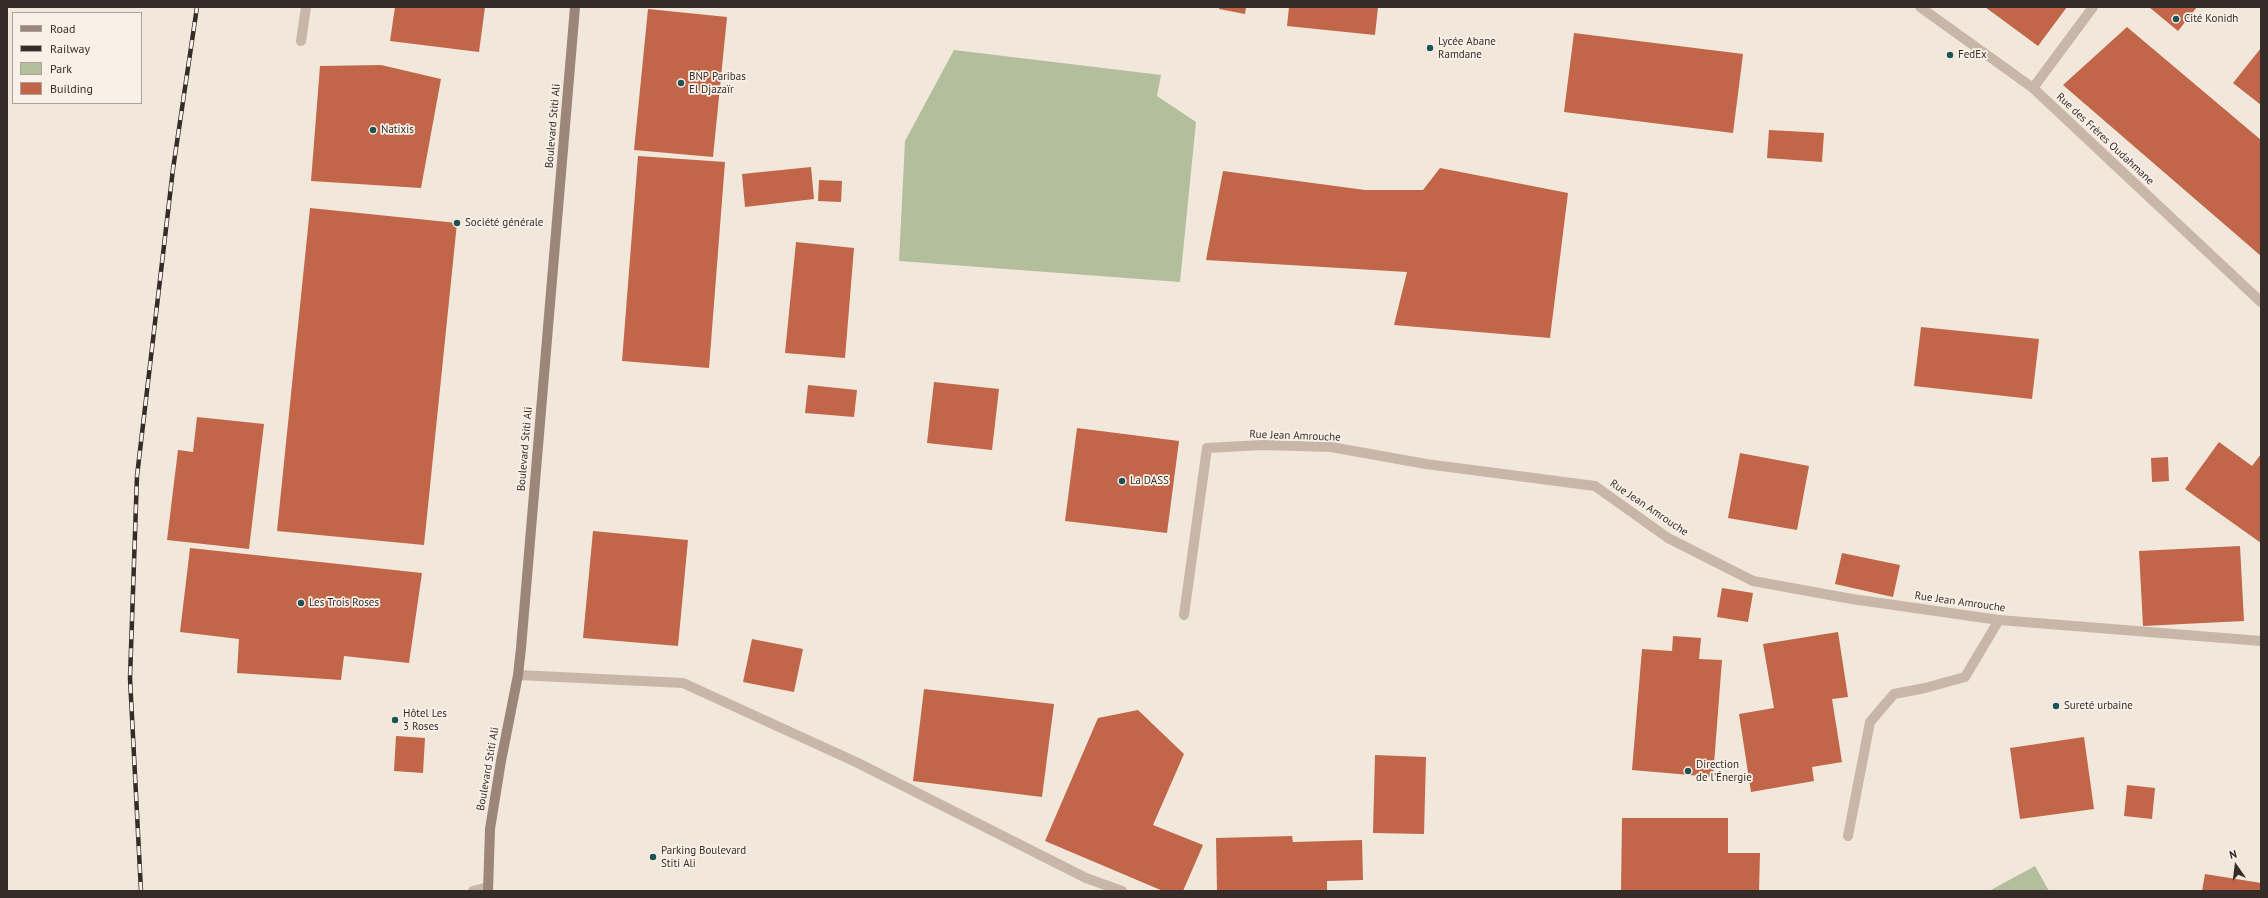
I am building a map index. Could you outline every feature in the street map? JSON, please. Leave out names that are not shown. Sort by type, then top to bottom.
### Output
[{"type":"main road","name":"Boulevard Stiti Ali","points":[[488,889],[490,829],[501,761],[518,674],[575,7]]},
{"type":"street","points":[[301,41],[306,7]]},
{"type":"street","name":"Rue des Frères Oudahmane","points":[[1920,7],[2033,88],[2261,302]]},
{"type":"street","points":[[2033,88],[2093,7]]},
{"type":"street","name":"Rue Jean Amrouche","points":[[1184,615],[1207,448],[1262,445],[1331,447],[1426,464],[1595,486],[1668,538],[1753,581],[1852,599],[1999,620],[2261,641]]},
{"type":"street","points":[[1848,836],[1870,722],[1894,694],[1925,688],[1965,677],[1999,620]]},
{"type":"street","points":[[518,674],[683,683],[858,763],[1086,878],[1122,891]]},
{"type":"street","points":[[473,891],[488,889]]},
{"type":"green space","points":[[954,50],[1161,75],[1157,96],[1196,122],[1180,282],[899,261],[905,141]]},
{"type":"green space","points":[[2035,866],[2049,891],[1989,891]]},
{"type":"building","points":[[395,7],[485,7],[479,52],[390,41]]},
{"type":"building","points":[[1219,7],[1246,7],[1245,14],[1219,9]]},
{"type":"building","points":[[1289,7],[1378,7],[1375,35],[1287,26]]},
{"type":"building","points":[[1985,7],[2067,7],[2038,46]]},
{"type":"building","name":"Cité Konidh","points":[[2149,7],[2197,7],[2178,31]]},
{"type":"building","name":"BNP Paribas El Djazaïr","points":[[648,9],[727,17],[713,157],[634,150]]},
{"type":"building","points":[[2127,27],[2261,140],[2261,256],[2063,85]]},
{"type":"building","points":[[1574,33],[1743,54],[1733,133],[1564,112]]},
{"type":"building","points":[[2261,48],[2261,105],[2233,83]]},
{"type":"building","name":"Natixis","points":[[381,65],[441,79],[421,188],[311,181],[320,66]]},
{"type":"building","points":[[1769,130],[1824,133],[1822,162],[1767,158]]},
{"type":"building","points":[[638,156],[725,162],[709,368],[622,361]]},
{"type":"building","points":[[811,167],[814,199],[745,207],[742,174]]},
{"type":"building","points":[[1440,168],[1568,193],[1550,338],[1394,325],[1407,272],[1206,260],[1223,171],[1365,190],[1423,190]]},
{"type":"building","points":[[819,180],[842,181],[841,202],[818,201]]},
{"type":"building","points":[[310,208],[457,223],[424,545],[277,531]]},
{"type":"building","points":[[796,242],[854,248],[845,358],[785,353]]},
{"type":"building","points":[[1921,327],[2039,339],[2032,399],[1914,386]]},
{"type":"building","points":[[934,382],[999,389],[992,450],[927,443]]},
{"type":"building","points":[[808,385],[857,390],[854,417],[805,413]]},
{"type":"building","points":[[197,417],[264,424],[249,549],[167,540],[178,450],[193,452]]},
{"type":"building","name":"La DASS","points":[[1077,428],[1179,441],[1167,533],[1065,521]]},
{"type":"building","points":[[2219,442],[2252,466],[2261,454],[2261,543],[2185,489]]},
{"type":"building","points":[[1740,453],[1809,466],[1797,530],[1728,518]]},
{"type":"building","points":[[2168,457],[2169,481],[2152,482],[2151,458]]},
{"type":"building","points":[[593,531],[688,540],[678,646],[583,638]]},
{"type":"building","points":[[2240,546],[2244,621],[2143,626],[2139,551]]},
{"type":"building","name":"Les Trois Roses","points":[[190,548],[422,573],[409,663],[344,656],[341,680],[237,673],[239,639],[180,632]]},
{"type":"building","points":[[1842,553],[1900,565],[1893,597],[1835,584]]},
{"type":"building","points":[[1722,588],[1753,593],[1748,622],[1717,617]]},
{"type":"building","points":[[1838,632],[1848,697],[1832,699],[1842,762],[1812,767],[1814,781],[1751,792],[1739,714],[1774,708],[1763,644]]},
{"type":"building","points":[[1673,636],[1701,638],[1699,659],[1722,660],[1713,777],[1632,770],[1642,649],[1672,651]]},
{"type":"building","points":[[752,639],[803,649],[794,692],[743,682]]},
{"type":"building","points":[[924,689],[1054,704],[1042,797],[913,781]]},
{"type":"building","points":[[1138,710],[1184,754],[1153,825],[1203,845],[1183,891],[1163,891],[1045,841],[1098,718]]},
{"type":"building","points":[[396,736],[425,738],[423,773],[394,771]]},
{"type":"building","points":[[2084,737],[2094,809],[2020,819],[2010,748]]},
{"type":"building","points":[[1375,755],[1426,757],[1424,834],[1373,833]]},
{"type":"building","points":[[2127,785],[2155,788],[2152,819],[2124,816]]},
{"type":"building","points":[[1622,818],[1728,818],[1728,853],[1760,853],[1759,891],[1621,891]]},
{"type":"building","points":[[1292,836],[1293,842],[1362,840],[1363,880],[1327,881],[1327,891],[1217,891],[1216,838]]},
{"type":"building","points":[[2205,874],[2261,883],[2261,891],[2202,891]]},
{"type":"railway","points":[[141,891],[130,678],[137,476],[173,169],[197,7]]},
{"type":"place","name":"Cité Konidh","points":[[2176,19]]},
{"type":"place","name":"Lycée Abane Ramdane","points":[[1430,48]]},
{"type":"place","name":"FedEx","points":[[1950,55]]},
{"type":"place","name":"BNP Paribas El Djazaïr","points":[[681,83]]},
{"type":"place","name":"Natixis","points":[[373,130]]},
{"type":"place","name":"Société générale","points":[[457,223]]},
{"type":"place","name":"La DASS","points":[[1122,481]]},
{"type":"place","name":"Les Trois Roses","points":[[301,603]]},
{"type":"place","name":"Sureté urbaine","points":[[2056,706]]},
{"type":"place","name":"Hôtel Les 3 Roses","points":[[395,720]]},
{"type":"place","name":"Direction de l'Énergie","points":[[1688,771]]},
{"type":"place","name":"Parking Boulevard Stiti Ali","points":[[653,857]]}]
